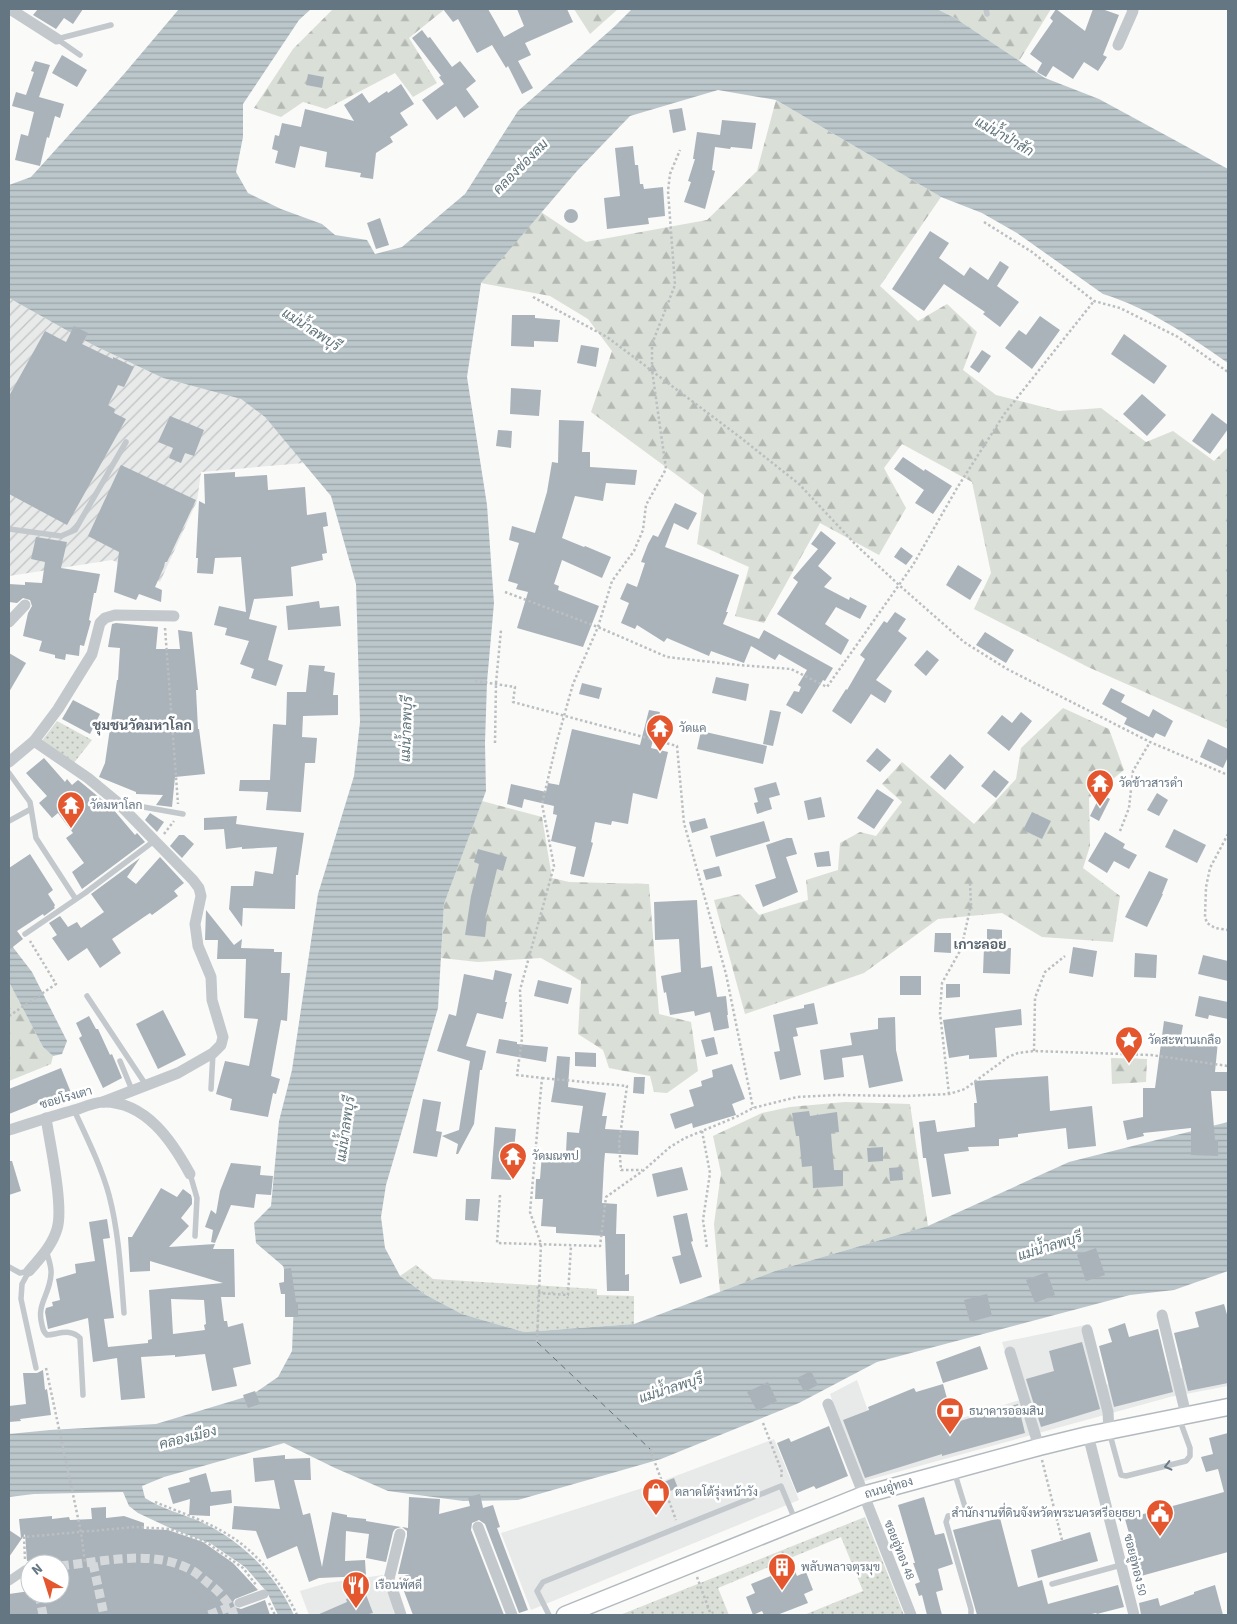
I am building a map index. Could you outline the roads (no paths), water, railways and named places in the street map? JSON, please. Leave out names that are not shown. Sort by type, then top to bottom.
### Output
[{"type":"main road","name":"ถนนอู่ทอง","points":[[565,1615],[863,1496],[1088,1435],[1228,1407]]},
{"type":"street","points":[[10,9],[25,13],[57,39]]},
{"type":"street","points":[[1118,45],[1133,11],[1132,9]]},
{"type":"street","points":[[9,622],[26,605]]},
{"type":"street","points":[[9,762],[34,741],[58,709],[92,654],[100,623],[105,618],[115,615],[169,616]]},
{"type":"street","points":[[34,741],[88,778],[117,802],[193,880],[199,888],[201,896],[195,924],[198,946],[211,977],[212,1000],[223,1037],[221,1045],[213,1053],[178,1073],[103,1102]]},
{"type":"street","name":"ซอยโรงเตา","points":[[9,1130],[103,1102],[125,1104],[143,1114],[169,1140],[178,1151],[190,1174]]},
{"type":"street","points":[[29,1271],[46,1250],[58,1229],[59,1206],[46,1118]]},
{"type":"street","points":[[1162,1314],[1182,1416]]},
{"type":"street","points":[[1086,1330],[1108,1412],[1109,1430]]},
{"type":"street","points":[[1010,1352],[1039,1447]]},
{"type":"street","name":"ซอยอู่ทอง 48","points":[[828,1404],[911,1615]]},
{"type":"street","name":"ซอยอู่ทอง 50","points":[[1088,1435],[1134,1615]]},
{"type":"street","points":[[478,1527],[512,1615]]},
{"type":"street","points":[[400,1534],[391,1564],[389,1579],[401,1615]]},
{"type":"street","points":[[9,1581],[20,1574]]},
{"type":"street","points":[[239,1603],[264,1594]]},
{"type":"lane","points":[[57,39],[112,25]]},
{"type":"lane","points":[[57,39],[80,55]]},
{"type":"lane","points":[[9,529],[61,536],[75,530],[126,442]]},
{"type":"lane","points":[[9,773],[30,802],[36,838],[75,898]]},
{"type":"lane","points":[[117,802],[181,814]]},
{"type":"lane","points":[[9,821],[31,809]]},
{"type":"lane","points":[[25,934],[155,843]]},
{"type":"lane","points":[[87,996],[146,1085]]},
{"type":"lane","points":[[211,1088],[213,1053]]},
{"type":"lane","points":[[120,1061],[132,1090]]},
{"type":"lane","points":[[74,1110],[96,1158],[109,1195],[116,1232],[124,1314]]},
{"type":"lane","points":[[190,1174],[197,1198],[195,1236]]},
{"type":"lane","points":[[46,1250],[52,1272],[49,1290],[40,1308],[39,1316],[44,1332],[47,1335],[71,1332],[76,1333],[80,1338],[83,1395]]},
{"type":"lane","points":[[9,1267],[20,1273],[29,1271]]},
{"type":"lane","points":[[29,1271],[22,1284],[21,1299],[36,1368]]},
{"type":"lane","points":[[1109,1430],[1121,1475],[1126,1476],[1186,1461],[1190,1456],[1190,1448],[1182,1416]]},
{"type":"lane","points":[[954,1470],[966,1510],[965,1513],[948,1516],[946,1522],[971,1609],[971,1615]]},
{"type":"lane","points":[[549,1615],[537,1591],[543,1582],[781,1486],[796,1522]]},
{"type":"lane","points":[[1052,1584],[1121,1565]]},
{"type":"water","points":[[179,9],[311,9],[299,20],[243,104],[243,137],[236,172],[248,193],[281,209],[322,224],[335,235],[367,240],[375,254],[402,247],[465,194],[518,111],[632,9],[937,9],[955,18],[1045,78],[1099,99],[1228,169],[1228,363],[1152,315],[1103,294],[1017,233],[982,213],[941,197],[776,100],[718,90],[630,116],[577,171],[481,283],[467,377],[487,505],[494,603],[487,682],[486,791],[444,904],[438,1008],[386,1185],[381,1217],[385,1248],[400,1276],[426,1295],[462,1314],[524,1332],[634,1324],[775,1271],[928,1226],[1069,1162],[1228,1122],[1228,1271],[1174,1290],[1130,1295],[877,1362],[799,1403],[661,1459],[518,1500],[463,1501],[388,1491],[284,1443],[164,1477],[142,1486],[145,1498],[216,1530],[230,1538],[256,1560],[278,1586],[294,1615],[278,1615],[267,1592],[245,1567],[210,1543],[170,1528],[138,1513],[129,1506],[123,1492],[34,1494],[9,1497],[9,1434],[156,1424],[252,1395],[278,1377],[292,1351],[294,1300],[283,1266],[256,1243],[254,1223],[271,1206],[279,1121],[292,1070],[318,894],[354,776],[360,722],[356,584],[331,496],[265,417],[241,399],[163,378],[93,345],[9,298],[9,185],[31,177],[124,74]]},
{"type":"water","points":[[9,942],[32,972],[67,1041],[62,1054],[53,1056],[43,1047],[9,982]]},
{"type":"tunnel","points":[[70,1565],[128,1558],[162,1560],[178,1564],[195,1572],[216,1590],[226,1601],[234,1615]]},
{"type":"tunnel","points":[[93,1563],[104,1615]]},
{"type":"tunnel","points":[[41,1604],[43,1615]]},
{"type":"tunnel","points":[[209,1615],[235,1605]]},
{"type":"place","name":"วัดแค","points":[[660,752]]},
{"type":"place","name":"วัดข้าวสารดำ","points":[[1100,807]]},
{"type":"place","name":"วัดมหาโลก","points":[[71,829]]},
{"type":"place","name":"วัดสะพานเกลือ","points":[[1129,1064]]},
{"type":"place","name":"วัดมณฑป","points":[[513,1180]]},
{"type":"place","name":"ธนาคารออมสิน","points":[[950,1435]]},
{"type":"place","name":"ตลาดโต้รุ่งหน้าวัง","points":[[656,1516]]},
{"type":"place","name":"สำนักงานที่ดินจังหวัดพระนครศรีอยุธยา","points":[[1160,1537]]},
{"type":"place","name":"พลับพลาจตุรมุข","points":[[782,1591]]},
{"type":"place","name":"เรือนพัศดี","points":[[356,1609]]},
{"type":"district","name":"ชุมชนวัดมหาโลก","points":[[142,726]]},
{"type":"district","name":"เกาะลอย","points":[[980,945]]},
{"type":"water label","name":"แม่น้ำป่าสัก","points":[[1004,137]]},
{"type":"water label","name":"คลองช่องลม","points":[[521,167]]},
{"type":"water label","name":"แม่น้ำลพบุรี","points":[[311,330]]},
{"type":"water label","name":"แม่น้ำลพบุรี","points":[[407,729]]},
{"type":"water label","name":"แม่น้ำลพบุรี","points":[[346,1129]]},
{"type":"water label","name":"แม่น้ำลพบุรี","points":[[1050,1247]]},
{"type":"water label","name":"แม่น้ำลพบุรี","points":[[671,1389]]},
{"type":"water label","name":"คลองเมือง","points":[[188,1438]]}]
